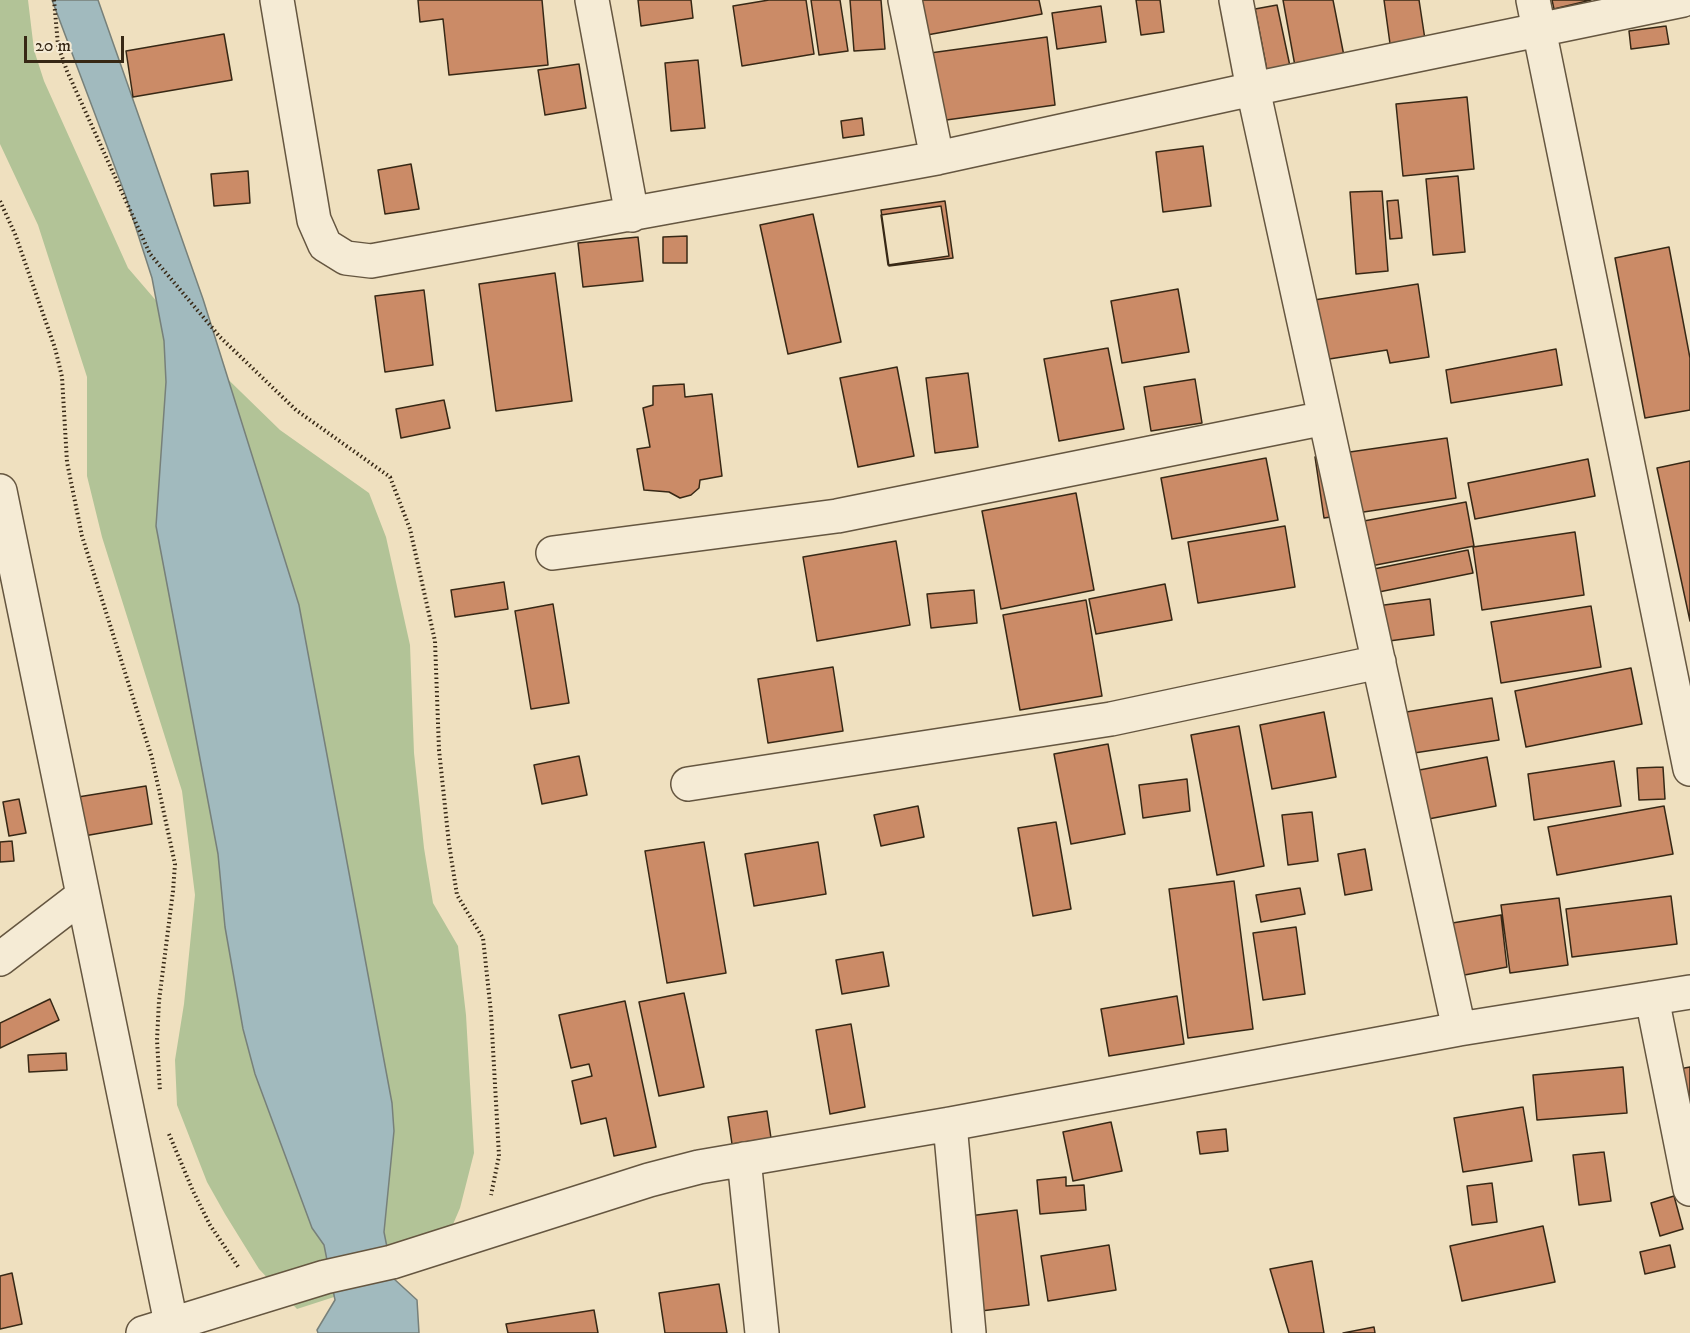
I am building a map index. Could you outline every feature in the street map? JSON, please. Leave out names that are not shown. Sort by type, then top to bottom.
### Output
[{"type":"street","points":[[276,0],[314,220],[325,245],[345,258],[371,261],[937,158],[1253,89],[1536,15],[1683,0]]},
{"type":"street","points":[[592,0],[632,215]]},
{"type":"street","points":[[905,0],[937,158]]},
{"type":"street","points":[[1236,0],[1253,89],[1459,1029]]},
{"type":"street","points":[[1536,15],[1680,665],[1690,769]]},
{"type":"street","points":[[554,553],[837,516],[1325,418]]},
{"type":"street","points":[[0,490],[82,896],[157,1328],[325,1277],[392,1262],[649,1180],[699,1167],[950,1124],[1459,1029],[1690,992]]},
{"type":"street","points":[[687,784],[1111,719],[1379,662]]},
{"type":"street","points":[[0,959],[82,896]]},
{"type":"street","points":[[1652,998],[1690,1189]]},
{"type":"street","points":[[950,1124],[969,1333]]},
{"type":"street","points":[[744,1160],[762,1333]]},
{"type":"path","points":[[54,0],[58,45],[67,71],[150,254],[220,337],[296,410],[390,477],[410,529],[435,641],[439,750],[457,895],[483,938],[489,991],[499,1156],[485,1232]]},
{"type":"path","points":[[0,201],[15,234],[55,348],[62,377],[67,462],[82,536],[152,758],[175,864],[159,1001],[157,1040],[160,1094]]},
{"type":"path","points":[[168,1131],[210,1225],[240,1270],[261,1296]]},
{"type":"green space","points":[[0,0],[28,0],[34,50],[44,81],[128,268],[202,354],[280,430],[369,493],[386,537],[410,645],[414,753],[424,848],[433,903],[458,946],[466,1015],[474,1153],[460,1208],[436,1264],[297,1309],[259,1269],[225,1214],[207,1182],[177,1105],[175,1060],[184,1004],[195,895],[182,791],[102,537],[87,476],[87,377],[38,225],[0,144]]},
{"type":"water","points":[[52,0],[98,0],[203,299],[299,605],[392,1103],[394,1131],[384,1232],[393,1278],[417,1300],[419,1333],[318,1333],[317,1330],[335,1300],[324,1245],[312,1228],[255,1074],[243,1029],[225,927],[218,854],[156,526],[166,382],[164,341],[152,278],[125,194]]},
{"type":"building","points":[[418,0],[542,0],[548,65],[449,75],[443,19],[420,22]]},
{"type":"building","points":[[638,0],[691,0],[693,18],[641,26]]},
{"type":"building","points":[[769,0],[806,0],[814,54],[742,66],[733,6]]},
{"type":"building","points":[[811,0],[840,0],[848,51],[819,55]]},
{"type":"building","points":[[850,0],[881,0],[885,49],[854,51]]},
{"type":"building","points":[[909,0],[1039,0],[1042,14],[916,37]]},
{"type":"building","points":[[1136,0],[1160,0],[1164,32],[1141,35]]},
{"type":"building","points":[[1283,0],[1333,0],[1344,56],[1295,66]]},
{"type":"building","points":[[1384,0],[1419,0],[1426,46],[1391,51]]},
{"type":"building","points":[[1552,0],[1591,0],[1554,9]]},
{"type":"building","points":[[1277,5],[1291,71],[1268,76],[1255,9]]},
{"type":"building","points":[[1101,6],[1106,42],[1057,49],[1052,13]]},
{"type":"building","points":[[1666,26],[1669,44],[1631,49],[1629,31]]},
{"type":"building","points":[[224,34],[232,80],[133,97],[126,51]]},
{"type":"building","points":[[1047,37],[1055,105],[939,121],[930,53]]},
{"type":"building","points":[[698,60],[705,128],[671,131],[665,63]]},
{"type":"building","points":[[579,64],[586,108],[545,115],[538,70]]},
{"type":"building","points":[[1467,97],[1474,169],[1403,176],[1396,104]]},
{"type":"building","points":[[862,118],[864,135],[843,138],[841,121]]},
{"type":"building","points":[[1203,146],[1211,206],[1163,212],[1156,152]]},
{"type":"building","points":[[411,164],[419,209],[385,214],[378,170]]},
{"type":"building","points":[[248,171],[250,203],[214,206],[211,174]]},
{"type":"building","points":[[1458,176],[1465,252],[1433,255],[1426,179]]},
{"type":"building","points":[[1382,191],[1388,271],[1356,274],[1350,192]]},
{"type":"building","points":[[1398,200],[1402,238],[1390,239],[1387,201]]},
{"type":"building","points":[[945,201],[953,258],[889,266],[881,210]]},
{"type":"building","points":[[941,206],[949,256],[888,265],[881,215]]},
{"type":"building","points":[[813,214],[841,342],[788,354],[760,225]]},
{"type":"building","points":[[687,236],[687,263],[663,263],[663,237]]},
{"type":"building","points":[[638,237],[643,281],[583,287],[578,243]]},
{"type":"building","points":[[1669,247],[1690,358],[1690,410],[1645,418],[1615,258]]},
{"type":"building","points":[[555,273],[572,401],[496,411],[479,284]]},
{"type":"building","points":[[1418,284],[1429,357],[1390,363],[1387,350],[1310,362],[1301,302]]},
{"type":"building","points":[[1178,289],[1189,352],[1122,363],[1111,301]]},
{"type":"building","points":[[424,290],[433,365],[385,372],[375,296]]},
{"type":"building","points":[[1108,348],[1124,429],[1059,441],[1044,359]]},
{"type":"building","points":[[1556,349],[1562,385],[1451,403],[1446,370]]},
{"type":"building","points":[[897,367],[914,456],[858,467],[840,378]]},
{"type":"building","points":[[968,373],[978,447],[935,453],[926,378]]},
{"type":"building","points":[[1195,379],[1202,423],[1151,431],[1144,387]]},
{"type":"building","points":[[684,384],[685,397],[712,394],[722,476],[700,480],[699,488],[691,495],[680,498],[669,492],[644,490],[637,449],[650,447],[643,408],[653,405],[653,386]]},
{"type":"building","points":[[444,400],[450,428],[401,438],[396,409]]},
{"type":"building","points":[[1447,438],[1456,498],[1324,518],[1315,457]]},
{"type":"building","points":[[1266,458],[1278,520],[1172,539],[1161,478]]},
{"type":"building","points":[[1588,459],[1595,496],[1475,519],[1468,483]]},
{"type":"building","points":[[1690,461],[1690,621],[1657,468]]},
{"type":"building","points":[[1076,493],[1094,590],[1001,609],[982,511]]},
{"type":"building","points":[[1466,502],[1474,546],[1345,571],[1337,526]]},
{"type":"building","points":[[1285,526],[1295,587],[1198,603],[1188,542]]},
{"type":"building","points":[[1575,532],[1584,595],[1482,610],[1473,547]]},
{"type":"building","points":[[896,541],[910,625],[817,641],[803,557]]},
{"type":"building","points":[[1468,550],[1473,573],[1364,595],[1359,572]]},
{"type":"building","points":[[504,582],[508,609],[455,617],[451,590]]},
{"type":"building","points":[[1165,584],[1172,620],[1096,634],[1089,599]]},
{"type":"building","points":[[974,590],[977,623],[931,628],[927,594]]},
{"type":"building","points":[[1430,599],[1434,635],[1374,643],[1369,607]]},
{"type":"building","points":[[1086,600],[1102,696],[1020,710],[1003,615]]},
{"type":"building","points":[[553,604],[569,703],[531,709],[515,611]]},
{"type":"building","points":[[1591,606],[1601,667],[1501,683],[1491,622]]},
{"type":"building","points":[[833,667],[843,731],[768,743],[758,679]]},
{"type":"building","points":[[1631,668],[1642,724],[1526,747],[1515,691]]},
{"type":"building","points":[[1492,698],[1499,740],[1401,755],[1394,714]]},
{"type":"building","points":[[1324,712],[1336,777],[1272,789],[1260,725]]},
{"type":"building","points":[[1239,726],[1264,866],[1217,875],[1191,735]]},
{"type":"building","points":[[1108,744],[1125,834],[1071,844],[1054,754]]},
{"type":"building","points":[[579,756],[587,795],[542,804],[534,765]]},
{"type":"building","points":[[1487,757],[1496,806],[1413,822],[1404,773]]},
{"type":"building","points":[[1614,761],[1621,806],[1534,820],[1528,774]]},
{"type":"building","points":[[1663,767],[1665,799],[1639,800],[1637,768]]},
{"type":"building","points":[[1187,779],[1190,811],[1143,818],[1139,785]]},
{"type":"building","points":[[146,786],[152,824],[84,836],[78,797]]},
{"type":"building","points":[[19,799],[26,833],[9,836],[3,802]]},
{"type":"building","points":[[918,806],[924,837],[881,846],[874,815]]},
{"type":"building","points":[[1664,806],[1673,854],[1557,875],[1548,827]]},
{"type":"building","points":[[1312,812],[1318,861],[1288,865],[1282,815]]},
{"type":"building","points":[[1056,822],[1071,909],[1033,916],[1018,828]]},
{"type":"building","points":[[12,841],[14,861],[0,862],[0,842]]},
{"type":"building","points":[[704,842],[726,973],[667,983],[645,851]]},
{"type":"building","points":[[818,842],[826,894],[754,906],[745,854]]},
{"type":"building","points":[[1365,849],[1372,890],[1345,895],[1338,854]]},
{"type":"building","points":[[1234,881],[1253,1029],[1188,1038],[1169,889]]},
{"type":"building","points":[[1300,888],[1305,914],[1261,922],[1256,895]]},
{"type":"building","points":[[1671,896],[1677,944],[1572,957],[1566,909]]},
{"type":"building","points":[[1559,898],[1568,965],[1510,973],[1501,905]]},
{"type":"building","points":[[1501,915],[1507,967],[1438,980],[1428,927]]},
{"type":"building","points":[[1296,927],[1305,994],[1263,1000],[1253,933]]},
{"type":"building","points":[[883,952],[889,986],[842,994],[836,960]]},
{"type":"building","points":[[684,993],[704,1087],[659,1096],[639,1002]]},
{"type":"building","points":[[1177,996],[1184,1044],[1109,1056],[1101,1009]]},
{"type":"building","points":[[50,999],[59,1020],[0,1048],[0,1023]]},
{"type":"building","points":[[625,1001],[656,1147],[614,1156],[606,1118],[581,1124],[572,1081],[592,1076],[589,1064],[571,1068],[559,1015]]},
{"type":"building","points":[[851,1024],[865,1107],[830,1114],[816,1030]]},
{"type":"building","points":[[66,1053],[67,1070],[29,1072],[28,1055]]},
{"type":"building","points":[[1623,1067],[1627,1113],[1537,1120],[1533,1075]]},
{"type":"building","points":[[1690,1067],[1690,1096],[1685,1097],[1679,1069]]},
{"type":"building","points":[[1523,1107],[1532,1161],[1463,1172],[1454,1118]]},
{"type":"building","points":[[767,1111],[771,1138],[732,1144],[728,1117]]},
{"type":"building","points":[[1111,1122],[1122,1171],[1073,1181],[1063,1132]]},
{"type":"building","points":[[1226,1129],[1228,1151],[1200,1154],[1197,1132]]},
{"type":"building","points":[[1604,1152],[1611,1201],[1579,1205],[1573,1155]]},
{"type":"building","points":[[1066,1177],[1066,1186],[1084,1185],[1086,1210],[1040,1214],[1037,1180]]},
{"type":"building","points":[[1492,1183],[1497,1222],[1472,1225],[1467,1186]]},
{"type":"building","points":[[1674,1196],[1683,1229],[1660,1236],[1651,1203]]},
{"type":"building","points":[[1017,1210],[1029,1305],[981,1311],[969,1216]]},
{"type":"building","points":[[1543,1226],[1555,1282],[1462,1301],[1450,1246]]},
{"type":"building","points":[[1109,1245],[1116,1290],[1048,1301],[1041,1256]]},
{"type":"building","points":[[1670,1245],[1675,1267],[1645,1274],[1640,1252]]},
{"type":"building","points":[[1312,1261],[1324,1333],[1289,1333],[1270,1269]]},
{"type":"building","points":[[12,1273],[22,1324],[0,1329],[0,1276]]},
{"type":"building","points":[[719,1284],[727,1333],[665,1333],[659,1293]]},
{"type":"building","points":[[594,1310],[598,1333],[508,1333],[506,1324]]},
{"type":"building","points":[[1374,1327],[1375,1333],[1343,1333]]}]
